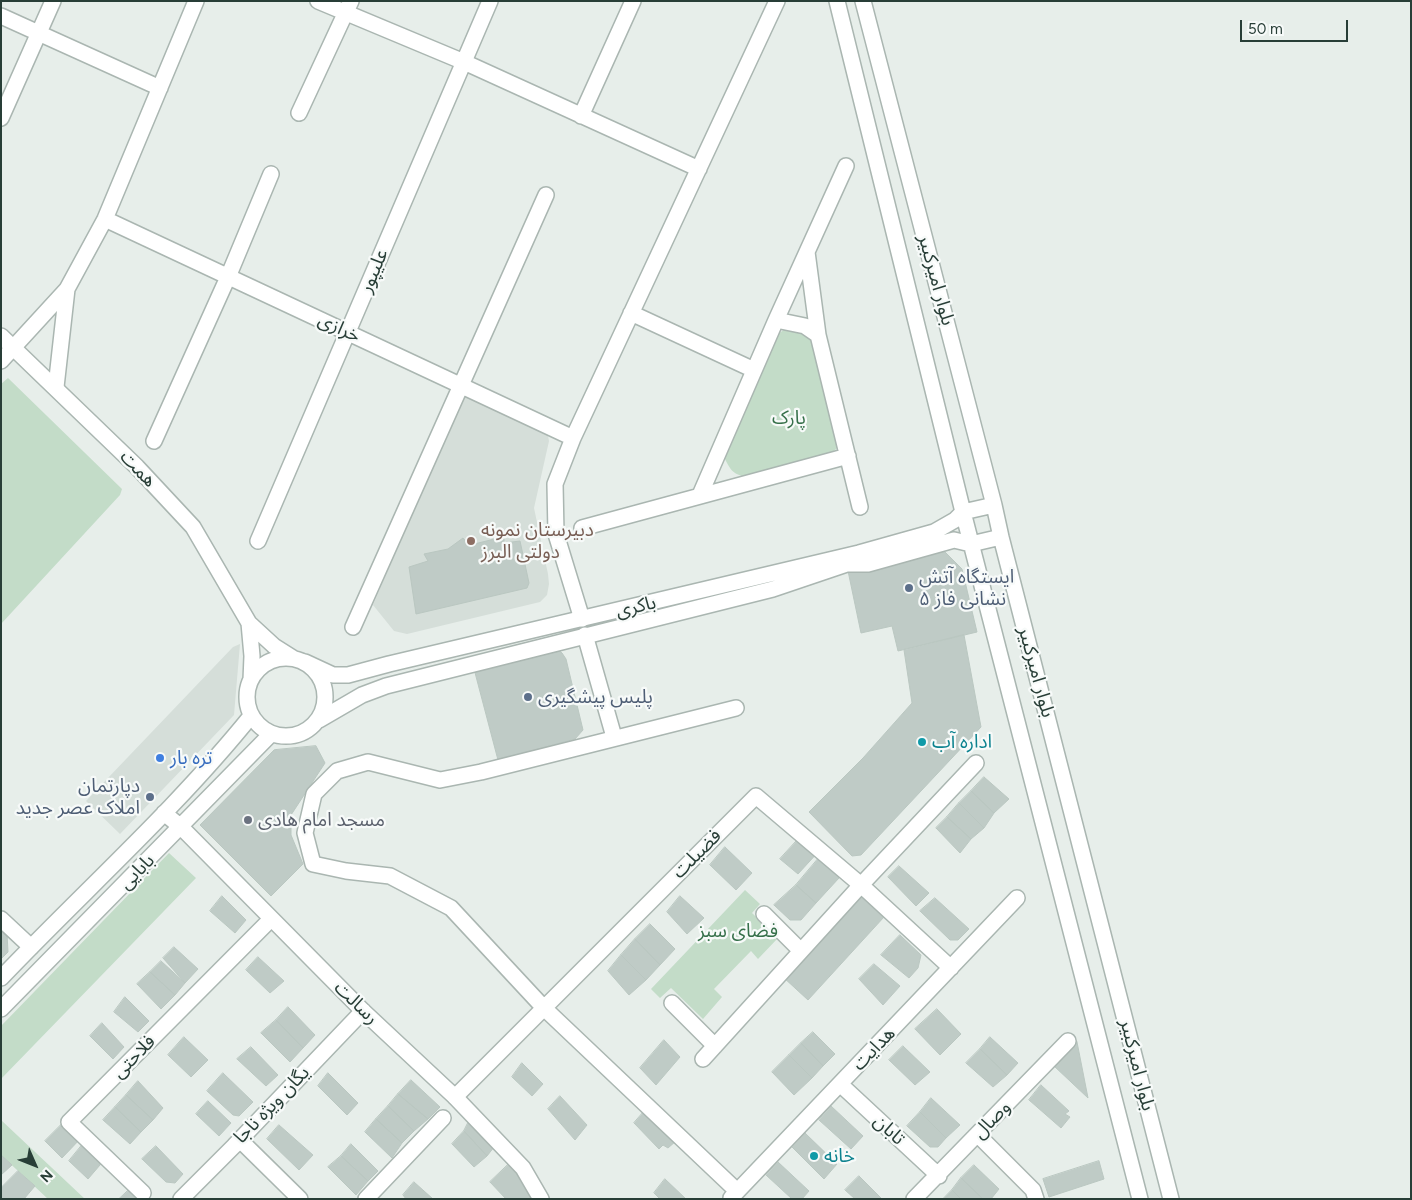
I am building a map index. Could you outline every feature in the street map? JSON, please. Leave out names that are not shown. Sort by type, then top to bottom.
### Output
[{"type":"street","points":[[1,118],[53,1]]},
{"type":"street","points":[[1,361],[67,289],[105,219],[196,1]]},
{"type":"street","points":[[318,1],[348,7],[699,169]]},
{"type":"street","name":"علیپور","points":[[258,541],[490,1]]},
{"type":"street","points":[[581,116],[633,1]]},
{"type":"street","points":[[614,737],[582,619],[556,534],[555,484],[572,438],[777,1]]},
{"type":"street","name":"بلوار امیرکبیر","points":[[837,1],[971,544],[1140,1199]]},
{"type":"street","name":"بلوار امیرکبیر","points":[[863,1],[1171,1199]]},
{"type":"street","points":[[299,113],[348,7]]},
{"type":"street","points":[[1,16],[160,88]]},
{"type":"street","points":[[700,495],[776,320],[846,166]]},
{"type":"street","points":[[154,441],[228,277],[271,174]]},
{"type":"street","points":[[354,627],[546,195]]},
{"type":"street","name":"خرازی","points":[[105,219],[572,438]]},
{"type":"street","points":[[807,252],[818,335],[860,507]]},
{"type":"street","points":[[56,386],[67,289]]},
{"type":"street","points":[[631,313],[754,370]]},
{"type":"street","points":[[776,320],[805,326],[818,335]]},
{"type":"street","name":"همت","points":[[1,336],[56,386],[137,467],[193,527],[249,623]]},
{"type":"street","points":[[582,528],[848,456]]},
{"type":"street","points":[[963,512],[994,505]]},
{"type":"street","name":"باکری","points":[[299,660],[333,675],[348,675],[869,550],[934,532],[955,520],[963,512]]},
{"type":"street","name":"باکری","points":[[319,720],[362,695],[386,686],[773,589],[847,564],[868,564],[954,540],[971,544],[1001,536]]},
{"type":"street","points":[[249,623],[274,646],[299,660],[316,670],[323,682],[326,695],[324,708],[319,720],[309,729],[297,735],[284,737],[271,734],[260,727],[252,716],[247,704],[247,692],[251,680],[258,669],[268,662],[280,658],[299,660]]},
{"type":"street","points":[[249,623],[252,656],[251,680]]},
{"type":"street","points":[[734,1195],[544,1008],[451,908],[390,876],[346,871],[313,864],[305,833],[314,794],[337,771],[368,762],[440,780],[481,772],[614,737],[736,708]]},
{"type":"street","name":"بابایی","points":[[1,978],[164,813],[225,748],[252,716]]},
{"type":"street","name":"بابایی","points":[[1,1009],[271,734]]},
{"type":"street","points":[[703,1059],[861,885],[976,763]]},
{"type":"street","name":"فضیلت","points":[[455,1097],[756,796],[861,885],[951,968]]},
{"type":"street","name":"رسالت","points":[[164,813],[181,827],[363,1011],[455,1097],[523,1168],[541,1199]]},
{"type":"street","name":"هدایت","points":[[734,1195],[1017,898]]},
{"type":"street","points":[[764,914],[801,951]]},
{"type":"street","points":[[1,919],[31,947]]},
{"type":"street","name":"فلاحتی","points":[[143,1193],[69,1122],[271,919]]},
{"type":"street","points":[[672,1003],[715,1046]]},
{"type":"street","name":"یگان ویژه ناجا","points":[[181,1199],[363,1011]]},
{"type":"street","name":"وصال","points":[[914,1199],[1068,1041]]},
{"type":"street","name":"تابان","points":[[840,1084],[938,1176]]},
{"type":"street","points":[[366,1199],[443,1118]]},
{"type":"street","points":[[978,1135],[1032,1190],[1036,1199]]},
{"type":"street","points":[[240,1140],[300,1199]]},
{"type":"shaded area","name":"دبیرستان نمونه دولتی البرز","points":[[472,391],[547,431],[549,441],[534,508],[548,574],[547,595],[540,602],[407,634],[394,631],[373,605],[462,396]]},
{"type":"shaded area","name":"تره بار","points":[[240,644],[234,715],[120,834],[86,801],[233,647]]},
{"type":"green space","name":"پارک","points":[[786,328],[809,329],[840,439],[837,448],[831,454],[746,477],[741,476],[732,470],[724,457],[777,335]]},
{"type":"green space","points":[[8,378],[122,489],[120,495],[1,624],[1,384]]},
{"type":"green space","points":[[169,853],[196,878],[1,1079],[1,1026]]},
{"type":"green space","name":"فضای سبز","points":[[745,890],[760,904],[752,913],[778,938],[758,959],[751,951],[714,989],[722,997],[703,1019],[671,988],[660,998],[651,989]]},
{"type":"green space","points":[[1,1120],[85,1199],[48,1199],[1,1155]]},
{"type":"building","points":[[504,537],[504,543],[520,541],[529,583],[527,588],[416,614],[409,567],[428,561],[424,554],[448,549],[463,538],[469,545]]},
{"type":"building","name":"ایستگاه آتش نشانی فاز ۵","points":[[940,547],[962,569],[977,632],[898,651],[892,626],[861,633],[847,566]]},
{"type":"building","name":"اداره آب","points":[[964,635],[981,727],[861,855],[852,856],[809,812],[863,758],[912,703],[904,650]]},
{"type":"building","name":"پلیس پیشگیری","points":[[551,644],[566,659],[583,730],[575,739],[498,760],[473,665]]},
{"type":"building","name":"مسجد امام هادی","points":[[316,746],[325,763],[291,815],[291,835],[303,864],[271,896],[200,825],[274,750]]},
{"type":"building","points":[[984,777],[1009,799],[994,813],[971,791]]},
{"type":"building","points":[[971,791],[994,813],[984,828],[959,803]]},
{"type":"building","points":[[959,803],[984,828],[971,839],[947,817]]},
{"type":"building","points":[[947,817],[971,839],[960,853],[936,828]]},
{"type":"building","points":[[802,835],[820,850],[798,874],[780,859]]},
{"type":"building","points":[[725,847],[752,873],[736,890],[710,865]]},
{"type":"building","points":[[823,853],[841,868],[839,878],[816,903],[796,885]]},
{"type":"building","points":[[899,866],[929,893],[916,906],[888,877]]},
{"type":"building","points":[[796,885],[816,903],[801,920],[790,920],[774,905]]},
{"type":"building","points":[[859,894],[884,917],[808,1000],[783,977]]},
{"type":"building","points":[[222,896],[246,920],[235,933],[210,911]]},
{"type":"building","points":[[680,896],[704,918],[687,934],[667,912]]},
{"type":"building","points":[[935,898],[969,929],[958,940],[950,940],[920,911]]},
{"type":"building","points":[[650,924],[675,949],[660,965],[635,939]]},
{"type":"building","points":[[1,927],[7,933],[8,952],[1,959]]},
{"type":"building","points":[[900,935],[921,955],[918,968],[909,978],[881,955]]},
{"type":"building","points":[[635,939],[660,965],[646,980],[621,955]]},
{"type":"building","points":[[174,947],[198,969],[185,983],[163,958]]},
{"type":"building","points":[[621,955],[646,980],[629,995],[608,971]]},
{"type":"building","points":[[258,957],[284,981],[270,993],[246,970]]},
{"type":"building","points":[[161,961],[185,983],[175,995],[150,972]]},
{"type":"building","points":[[874,964],[900,986],[883,1005],[859,979]]},
{"type":"building","points":[[150,972],[175,995],[161,1009],[137,984]]},
{"type":"building","points":[[125,997],[149,1021],[138,1032],[114,1012]]},
{"type":"building","points":[[288,1007],[315,1035],[303,1048],[276,1020]]},
{"type":"building","points":[[937,1009],[961,1034],[940,1055],[915,1029]]},
{"type":"building","points":[[276,1020],[303,1048],[290,1062],[261,1033]]},
{"type":"building","points":[[102,1023],[124,1047],[113,1059],[90,1036]]},
{"type":"building","points":[[813,1032],[835,1054],[823,1066],[801,1043]]},
{"type":"building","points":[[184,1037],[208,1060],[191,1077],[168,1055]]},
{"type":"building","points":[[990,1037],[1018,1063],[1007,1075],[980,1049]]},
{"type":"building","points":[[664,1040],[680,1057],[656,1085],[640,1068]]},
{"type":"building","points":[[1077,1042],[1088,1098],[1054,1066]]},
{"type":"building","points":[[801,1043],[823,1066],[812,1078],[789,1055]]},
{"type":"building","points":[[903,1046],[930,1072],[915,1085],[889,1060]]},
{"type":"building","points":[[251,1047],[278,1075],[266,1086],[237,1059]]},
{"type":"building","points":[[980,1049],[1007,1075],[993,1087],[966,1063]]},
{"type":"building","points":[[789,1055],[812,1078],[794,1095],[772,1072]]},
{"type":"building","points":[[522,1063],[543,1084],[532,1096],[512,1077]]},
{"type":"building","points":[[223,1073],[253,1102],[239,1116],[233,1115],[207,1091]]},
{"type":"building","points":[[328,1073],[358,1103],[347,1115],[318,1086]]},
{"type":"building","points":[[411,1080],[440,1107],[428,1119],[398,1094]]},
{"type":"building","points":[[138,1081],[163,1108],[153,1120],[126,1095]]},
{"type":"building","points":[[1041,1085],[1069,1111],[1065,1114],[1070,1117],[1061,1128],[1029,1100]]},
{"type":"building","points":[[398,1094],[428,1119],[414,1131],[388,1106]]},
{"type":"building","points":[[126,1095],[153,1120],[141,1132],[115,1107]]},
{"type":"building","points":[[560,1096],[587,1125],[575,1140],[548,1109]]},
{"type":"building","points":[[931,1098],[960,1125],[946,1138],[920,1112]]},
{"type":"building","points":[[208,1101],[231,1123],[219,1136],[196,1114]]},
{"type":"building","points":[[388,1106],[414,1131],[402,1143],[376,1119]]},
{"type":"building","name":"خانه","points":[[831,1106],[863,1136],[851,1149],[819,1120]]},
{"type":"building","points":[[115,1107],[141,1132],[130,1144],[103,1120]]},
{"type":"building","points":[[648,1107],[676,1141],[668,1148],[663,1145],[659,1149],[634,1123]]},
{"type":"building","points":[[920,1112],[946,1138],[938,1147],[930,1147],[907,1126]]},
{"type":"building","points":[[472,1115],[498,1142],[487,1156],[464,1131]]},
{"type":"building","points":[[376,1119],[402,1143],[392,1158],[365,1132]]},
{"type":"building","points":[[65,1121],[82,1137],[62,1158],[45,1141]]},
{"type":"building","points":[[279,1125],[313,1155],[299,1170],[267,1139]]},
{"type":"building","points":[[464,1131],[487,1156],[474,1167],[452,1144]]},
{"type":"building","name":"خانه","points":[[805,1133],[837,1164],[824,1179],[792,1147]]},
{"type":"building","points":[[87,1139],[106,1158],[88,1179],[69,1161]]},
{"type":"building","points":[[351,1144],[378,1171],[368,1181],[341,1156]]},
{"type":"building","points":[[156,1146],[183,1174],[175,1183],[166,1182],[142,1159]]},
{"type":"building","points":[[1,1155],[12,1165],[1,1175]]},
{"type":"building","points":[[341,1156],[368,1181],[356,1195],[328,1167]]},
{"type":"building","points":[[514,1159],[532,1196],[530,1199],[506,1199],[490,1182]]},
{"type":"building","points":[[1099,1161],[1104,1179],[1049,1197],[1043,1179]]},
{"type":"building","name":"خانه","points":[[778,1162],[809,1191],[802,1199],[792,1199],[766,1175]]},
{"type":"building","points":[[974,1165],[999,1189],[991,1199],[983,1199],[961,1178]]},
{"type":"building","points":[[18,1171],[35,1186],[24,1199],[1,1199],[1,1188]]},
{"type":"building","points":[[859,1176],[882,1199],[855,1199],[845,1190]]},
{"type":"building","points":[[961,1178],[983,1199],[961,1199],[952,1190]]},
{"type":"building","points":[[665,1179],[686,1199],[660,1199],[654,1193]]},
{"type":"building","points":[[414,1182],[433,1199],[406,1199],[403,1195]]},
{"type":"building","points":[[133,1186],[146,1199],[119,1199]]},
{"type":"building","points":[[952,1190],[961,1199],[943,1199]]},
{"type":"place","name":"دبیرستان نمونه دولتی البرز","points":[[471,541]]},
{"type":"place","name":"ایستگاه آتش نشانی فاز ۵","points":[[909,588]]},
{"type":"place","name":"پلیس پیشگیری","points":[[528,697]]},
{"type":"place","name":"اداره آب","points":[[922,742]]},
{"type":"place","name":"تره بار","points":[[160,758]]},
{"type":"place","name":"دپارتمان املاک عصر جدید","points":[[150,797]]},
{"type":"place","name":"مسجد امام هادی","points":[[248,820]]},
{"type":"place","name":"خانه","points":[[814,1156]]}]
